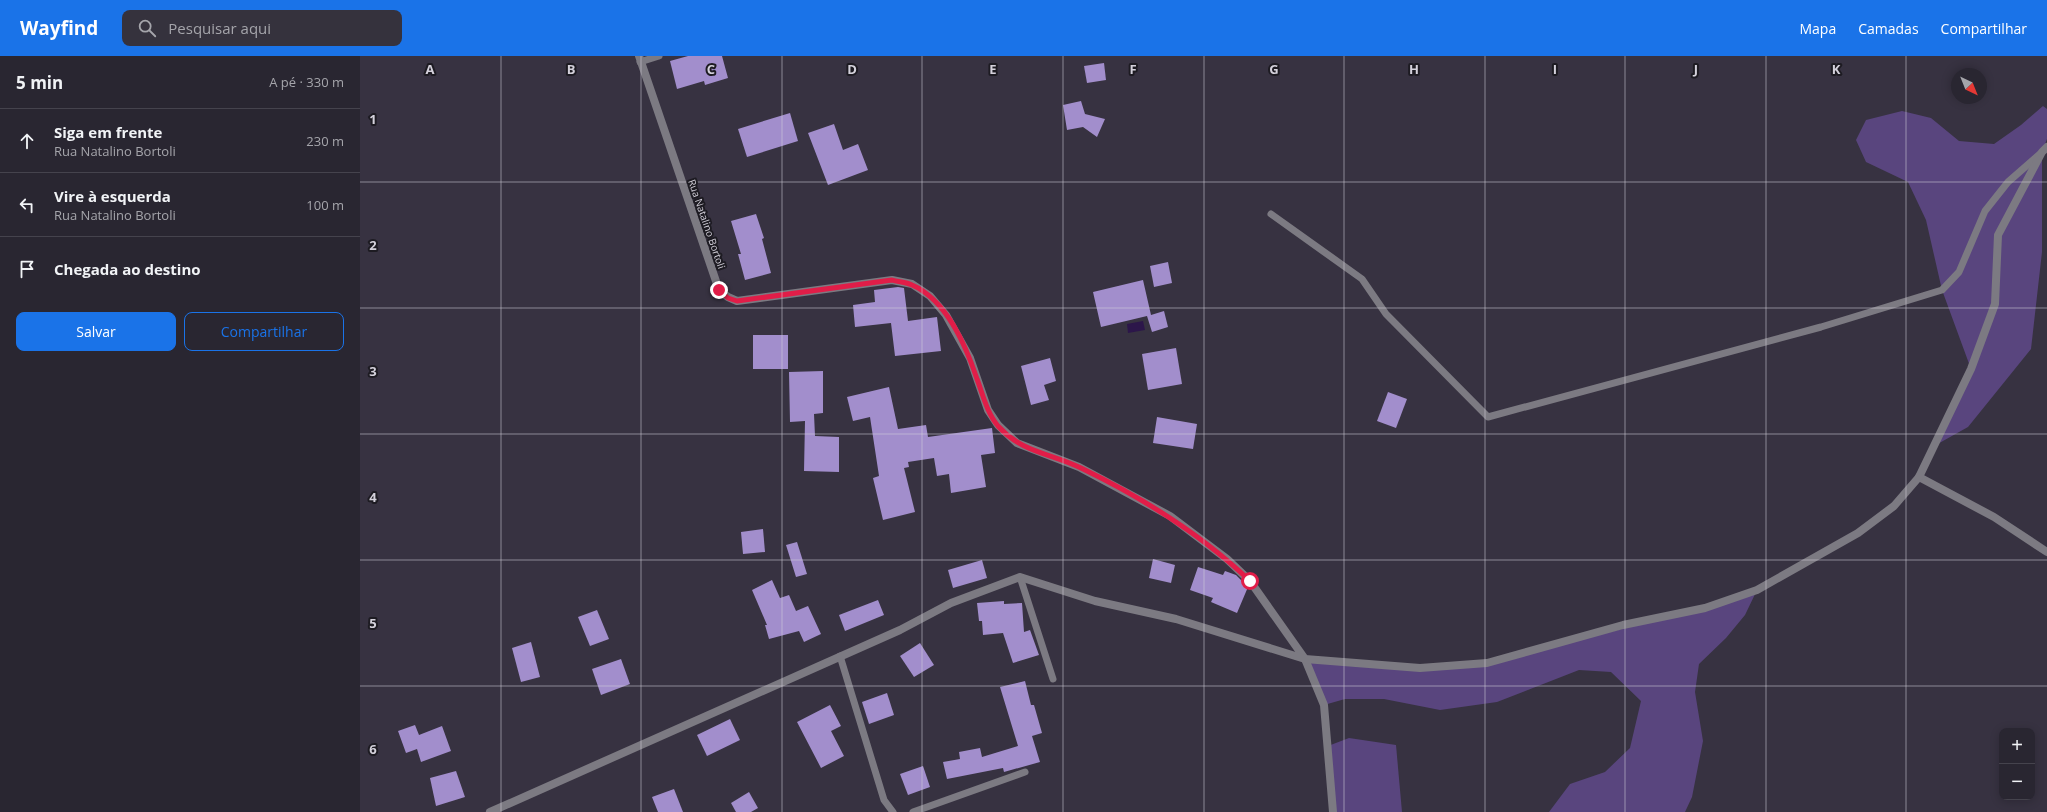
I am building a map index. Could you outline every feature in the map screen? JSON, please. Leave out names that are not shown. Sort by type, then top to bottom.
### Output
[{"type":"street","name":"Rua Natalino Bortoli","points":[[639,59],[719,290],[728,298],[737,301],[892,280],[912,284],[930,296],[946,314],[970,358],[988,410],[1003,430],[1016,443],[1079,467],[1170,516],[1227,559],[1250,581],[1305,659],[1324,705],[1333,812]]},
{"type":"street","points":[[490,812],[900,630],[951,603],[1020,577],[1095,602],[1176,619],[1305,659],[1420,668],[1488,663],[1623,625],[1705,608],[1757,590],[1858,534],[1894,506],[1919,477],[1971,369],[1994,304],[1998,235],[2044,150]]},
{"type":"street","points":[[1919,477],[1994,517],[2047,552]]},
{"type":"lane","points":[[639,59],[658,56]]},
{"type":"lane","points":[[1271,214],[1362,279],[1386,314],[1488,417],[1821,327],[1942,290],[1959,272],[1985,211],[2008,182],[2044,150]]},
{"type":"lane","points":[[1020,577],[1053,679]]},
{"type":"lane","points":[[840,656],[884,800],[893,812]]},
{"type":"lane","points":[[913,812],[1025,772]]},
{"type":"shaded area","points":[[2043,106],[2047,109],[2047,139],[2042,152],[2042,252],[2031,349],[1968,427],[1934,446],[1971,369],[1942,290],[1926,220],[1908,182],[1866,162],[1856,140],[1866,120],[1902,111],[1931,118],[1959,141],[1994,144],[2021,125]]},
{"type":"shaded area","points":[[1143,321],[1145,330],[1128,333],[1127,324]]},
{"type":"shaded area","points":[[1757,590],[1745,615],[1726,638],[1699,664],[1695,692],[1703,741],[1692,797],[1685,812],[1549,812],[1570,784],[1605,772],[1630,748],[1641,701],[1611,672],[1579,670],[1497,702],[1440,710],[1384,699],[1345,699],[1324,705],[1305,659],[1420,668],[1487,663],[1705,608]]},
{"type":"shaded area","points":[[1349,738],[1396,745],[1402,812],[1333,812],[1328,746]]},
{"type":"building","points":[[688,56],[722,56],[728,78],[705,85],[704,81],[677,89],[670,61]]},
{"type":"building","points":[[1104,63],[1106,80],[1087,83],[1084,66]]},
{"type":"building","points":[[1081,101],[1085,114],[1105,119],[1097,137],[1083,127],[1067,130],[1063,105]]},
{"type":"building","points":[[790,113],[798,141],[747,157],[738,129]]},
{"type":"building","points":[[834,124],[843,150],[858,144],[868,170],[828,185],[808,133]]},
{"type":"building","points":[[756,214],[764,238],[762,239],[771,273],[745,280],[738,254],[741,254],[731,221]]},
{"type":"building","points":[[1168,262],[1172,283],[1154,287],[1150,266]]},
{"type":"building","points":[[1143,280],[1151,315],[1164,311],[1168,327],[1152,332],[1147,316],[1101,327],[1093,292]]},
{"type":"building","points":[[898,287],[904,288],[908,321],[937,317],[941,351],[895,356],[891,323],[855,327],[853,305],[875,302],[874,290]]},
{"type":"building","points":[[753,335],[788,335],[788,369],[753,369]]},
{"type":"building","points":[[1176,348],[1182,384],[1148,390],[1142,354]]},
{"type":"building","points":[[1050,358],[1056,381],[1044,385],[1049,400],[1031,405],[1021,366]]},
{"type":"building","points":[[823,371],[823,413],[814,414],[815,436],[839,437],[839,472],[804,471],[805,421],[790,422],[789,372]]},
{"type":"building","points":[[889,387],[898,429],[926,425],[928,437],[992,428],[995,453],[981,455],[986,487],[951,493],[949,474],[937,476],[934,458],[908,462],[909,467],[904,468],[915,512],[883,520],[873,478],[879,476],[870,417],[853,421],[847,397]]},
{"type":"building","points":[[1388,392],[1407,399],[1396,428],[1377,421]]},
{"type":"building","points":[[1157,417],[1197,424],[1193,449],[1153,443]]},
{"type":"building","points":[[763,529],[765,552],[743,554],[741,532]]},
{"type":"building","points":[[797,542],[807,574],[796,577],[786,545]]},
{"type":"building","points":[[1153,559],[1175,565],[1171,583],[1149,578]]},
{"type":"building","points":[[982,560],[987,578],[953,588],[948,570]]},
{"type":"building","points":[[1198,567],[1223,575],[1225,571],[1236,575],[1248,587],[1237,613],[1211,602],[1213,598],[1190,590]]},
{"type":"building","points":[[772,580],[780,598],[789,595],[796,611],[808,606],[821,634],[804,642],[799,631],[769,639],[765,625],[767,625],[752,590]]},
{"type":"building","points":[[878,600],[884,615],[845,631],[839,615]]},
{"type":"building","points":[[1004,601],[1004,604],[1022,603],[1024,632],[1030,630],[1039,655],[1013,663],[1003,633],[983,635],[982,621],[979,621],[977,603]]},
{"type":"building","points":[[597,610],[609,639],[590,646],[578,617]]},
{"type":"building","points":[[531,642],[540,677],[521,682],[512,648]]},
{"type":"building","points":[[920,643],[934,665],[914,677],[900,656]]},
{"type":"building","points":[[621,659],[630,684],[601,695],[592,669]]},
{"type":"building","points":[[1025,681],[1031,705],[1034,705],[1042,733],[1032,736],[1040,762],[1004,772],[1003,768],[947,779],[943,762],[960,759],[959,752],[980,748],[982,757],[1018,746],[1000,687]]},
{"type":"building","points":[[887,693],[894,715],[869,724],[862,702]]},
{"type":"building","points":[[830,705],[841,726],[831,731],[844,756],[821,768],[797,722]]},
{"type":"building","points":[[730,719],[740,740],[707,756],[697,735]]},
{"type":"building","points":[[415,725],[419,735],[442,726],[451,751],[421,762],[417,749],[406,753],[398,731]]},
{"type":"building","points":[[923,766],[930,787],[908,795],[900,774]]},
{"type":"building","points":[[456,771],[465,797],[436,806],[430,778]]},
{"type":"building","points":[[674,789],[683,812],[658,812],[652,797]]},
{"type":"building","points":[[749,792],[758,808],[751,812],[736,812],[731,803]]},
{"type":"route","points":[[719,290],[728,298],[737,301],[892,280],[912,284],[930,296],[946,314],[970,358],[988,410],[998,425],[1016,443],[1040,454],[1079,467],[1170,516],[1227,559],[1250,581]]}]
